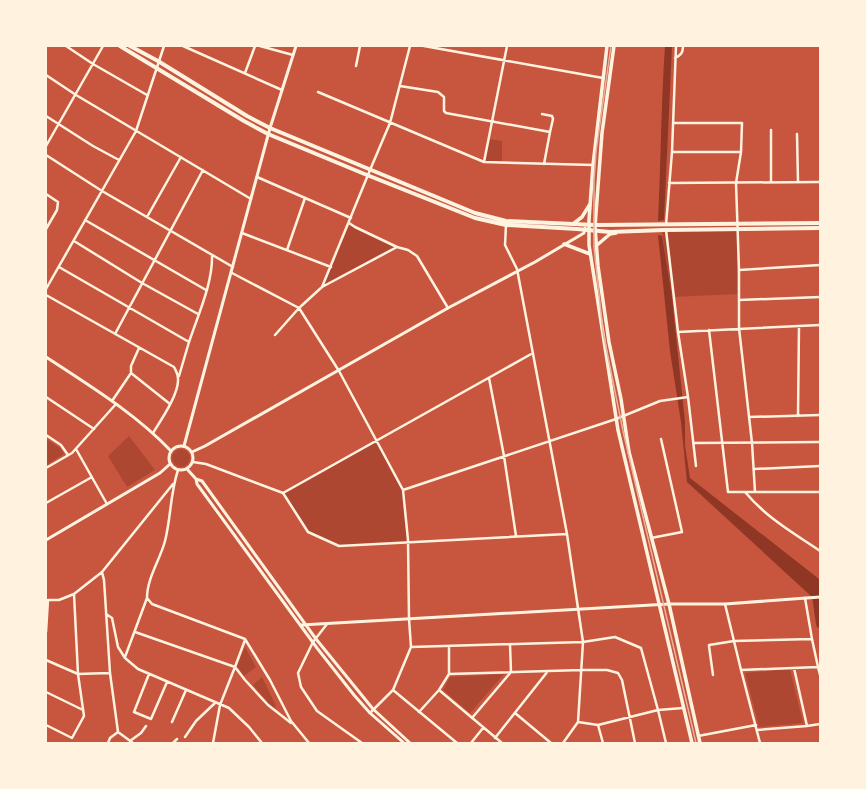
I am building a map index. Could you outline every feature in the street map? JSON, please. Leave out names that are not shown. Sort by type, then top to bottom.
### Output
[{"type":"main road","points":[[120,46],[268,134],[475,218],[506,226],[587,227]]},
{"type":"main road","points":[[130,46],[158,61],[247,116],[270,128],[475,214],[506,221],[573,224],[610,232],[820,228]]},
{"type":"main road","points":[[607,46],[593,165],[591,203],[587,227],[590,254],[616,419],[692,743]]},
{"type":"main road","points":[[614,46],[602,133],[595,228],[596,246],[609,342],[624,415],[629,452],[669,604],[700,743]]},
{"type":"main road","points":[[573,224],[582,217],[591,203]]},
{"type":"main road","points":[[595,228],[666,225],[820,223]]},
{"type":"main road","points":[[596,246],[610,234],[621,232]]},
{"type":"main road","points":[[564,244],[590,254]]},
{"type":"street","points":[[66,46],[147,95]]},
{"type":"street","points":[[46,146],[103,46]]},
{"type":"street","points":[[46,289],[136,131],[164,46]]},
{"type":"street","points":[[183,46],[282,90]]},
{"type":"street","points":[[245,73],[255,46]]},
{"type":"street","points":[[260,46],[293,56]]},
{"type":"street","points":[[184,446],[232,273],[268,134],[296,46]]},
{"type":"street","points":[[356,66],[360,46]]},
{"type":"street","points":[[322,288],[367,175],[390,123],[410,46]]},
{"type":"street","points":[[424,46],[603,78]]},
{"type":"street","points":[[484,162],[507,46]]},
{"type":"street","points":[[666,225],[672,152],[676,46]]},
{"type":"street","points":[[675,58],[683,52],[683,46]]},
{"type":"street","points":[[46,75],[76,95],[251,199]]},
{"type":"street","points":[[400,86],[438,92],[444,97],[444,111],[446,113],[550,132]]},
{"type":"street","points":[[318,92],[484,162],[593,165]]},
{"type":"street","points":[[542,114],[552,116],[553,119],[544,164]]},
{"type":"street","points":[[46,116],[93,146],[119,160]]},
{"type":"street","points":[[673,123],[742,123],[741,152],[736,182],[739,328],[756,492]]},
{"type":"street","points":[[771,130],[771,182]]},
{"type":"street","points":[[797,134],[798,182]]},
{"type":"street","points":[[672,152],[741,152]]},
{"type":"street","points":[[46,155],[102,191],[233,267]]},
{"type":"street","points":[[147,217],[181,157]]},
{"type":"street","points":[[115,334],[203,170]]},
{"type":"street","points":[[257,177],[351,218]]},
{"type":"street","points":[[669,183],[820,182]]},
{"type":"street","points":[[46,194],[58,202],[57,210],[46,228]]},
{"type":"street","points":[[287,250],[305,198]]},
{"type":"street","points":[[86,220],[206,290]]},
{"type":"street","points":[[349,223],[397,247],[408,250],[417,256],[448,308]]},
{"type":"street","points":[[506,226],[505,245],[517,271],[567,534],[582,642],[578,722],[563,743]]},
{"type":"street","points":[[192,452],[206,446],[448,308],[535,262],[584,232],[587,227]]},
{"type":"street","points":[[666,230],[696,466]]},
{"type":"street","points":[[242,233],[331,267]]},
{"type":"street","points":[[74,241],[142,283],[198,314]]},
{"type":"street","points":[[275,335],[299,308],[322,288],[397,247]]},
{"type":"street","points":[[152,433],[170,404],[206,290],[212,264],[212,255]]},
{"type":"street","points":[[739,270],[820,265]]},
{"type":"street","points":[[59,267],[189,342]]},
{"type":"street","points":[[232,273],[299,308],[339,371],[403,490],[408,543],[409,620],[411,647],[393,690],[370,713]]},
{"type":"street","points":[[46,295],[174,367],[178,377]]},
{"type":"street","points":[[739,300],[820,297]]},
{"type":"street","points":[[678,332],[820,325]]},
{"type":"street","points":[[798,416],[799,326]]},
{"type":"street","points":[[709,330],[728,492],[820,492]]},
{"type":"street","points":[[112,401],[131,373],[131,366],[139,348]]},
{"type":"street","points":[[283,493],[533,353]]},
{"type":"street","points":[[46,357],[116,404],[146,427],[171,451]]},
{"type":"street","points":[[131,373],[170,404]]},
{"type":"street","points":[[489,378],[504,456],[516,536]]},
{"type":"street","points":[[46,397],[94,429]]},
{"type":"street","points":[[403,490],[616,419],[660,401],[687,398]]},
{"type":"street","points":[[46,468],[76,449],[116,404]]},
{"type":"street","points":[[749,417],[820,415]]},
{"type":"street","points":[[46,435],[61,445],[68,455]]},
{"type":"street","points":[[651,538],[682,532],[661,439]]},
{"type":"street","points":[[694,443],[820,442]]},
{"type":"street","points":[[177,446],[184,446],[192,452],[193,462],[187,469],[178,470],[170,464],[169,457],[171,451],[177,446]]},
{"type":"street","points":[[76,449],[108,504]]},
{"type":"street","points":[[193,462],[206,464],[283,493],[308,532],[339,546],[567,534]]},
{"type":"street","points":[[46,540],[160,473],[170,464]]},
{"type":"street","points":[[754,469],[820,466]]},
{"type":"street","points":[[187,469],[196,479],[197,484],[313,642],[370,713],[404,743]]},
{"type":"street","points":[[125,658],[147,598],[147,589],[165,542],[174,484],[178,470]]},
{"type":"street","points":[[46,504],[92,477]]},
{"type":"street","points":[[196,479],[202,481],[316,639],[374,709],[410,743]]},
{"type":"street","points":[[46,632],[47,600],[59,600],[74,594],[102,572],[174,484]]},
{"type":"street","points":[[745,492],[770,518],[820,552]]},
{"type":"street","points":[[102,572],[104,580],[110,673],[118,732],[131,742],[146,726]]},
{"type":"street","points":[[46,725],[72,738],[84,716],[78,674],[74,594]]},
{"type":"street","points":[[301,625],[669,604],[725,604],[820,597]]},
{"type":"street","points":[[147,598],[152,604],[245,639],[270,680],[291,721],[309,743]]},
{"type":"street","points":[[805,598],[820,675]]},
{"type":"street","points":[[725,604],[760,743]]},
{"type":"street","points":[[106,613],[112,618],[118,647],[125,658],[138,669],[229,708],[249,726],[262,743]]},
{"type":"street","points":[[327,624],[313,642],[298,673],[301,687],[317,711],[362,743]]},
{"type":"street","points":[[135,632],[235,667],[268,705],[298,729]]},
{"type":"street","points":[[411,647],[582,642],[616,637],[641,648],[666,743]]},
{"type":"street","points":[[213,743],[220,705],[245,639]]},
{"type":"street","points":[[713,675],[709,645],[734,641],[812,639]]},
{"type":"street","points":[[472,718],[511,672],[510,644]]},
{"type":"street","points":[[419,712],[439,690],[449,674],[449,646]]},
{"type":"street","points":[[46,660],[78,674],[110,673]]},
{"type":"street","points":[[742,670],[818,667]]},
{"type":"street","points":[[794,668],[808,726]]},
{"type":"street","points":[[449,674],[581,670],[607,670],[618,673],[622,680],[635,743]]},
{"type":"street","points":[[495,738],[548,671]]},
{"type":"street","points":[[149,674],[134,712],[151,719],[167,682]]},
{"type":"street","points":[[172,722],[186,690]]},
{"type":"street","points":[[393,690],[457,743]]},
{"type":"street","points":[[439,690],[502,743]]},
{"type":"street","points":[[46,692],[83,710]]},
{"type":"street","points":[[185,737],[196,721],[215,703]]},
{"type":"street","points":[[578,722],[598,725],[658,710],[683,708]]},
{"type":"street","points":[[514,713],[551,743]]},
{"type":"street","points":[[757,730],[820,724]]},
{"type":"street","points":[[598,725],[601,742]]},
{"type":"street","points":[[698,736],[756,725]]},
{"type":"street","points":[[471,743],[483,728]]},
{"type":"street","points":[[108,743],[110,738],[118,732]]},
{"type":"street","points":[[173,743],[177,739]]},
{"type":"street","points":[[397,743],[399,739]]},
{"type":"shaded area","points":[[665,46],[672,46],[664,220],[658,221],[663,90]]},
{"type":"shaded area","points":[[489,139],[502,141],[502,162],[484,162]]},
{"type":"shaded area","points":[[349,225],[394,247],[323,287]]},
{"type":"shaded area","points":[[737,231],[737,294],[672,297],[662,232]]},
{"type":"shaded area","points":[[658,235],[662,236],[672,297],[685,422],[685,446],[690,478],[819,579],[820,594],[812,597],[687,482],[681,422],[670,351]]},
{"type":"shaded area","points":[[129,436],[155,470],[127,487],[108,456]]},
{"type":"shaded area","points":[[46,439],[60,448],[64,454],[46,465]]},
{"type":"shaded area","points":[[376,441],[403,490],[408,543],[339,546],[308,532],[283,493]]},
{"type":"shaded area","points":[[181,449],[187,452],[190,458],[187,464],[181,467],[175,464],[172,458],[175,452]]},
{"type":"shaded area","points":[[245,647],[256,667],[244,676],[237,666]]},
{"type":"shaded area","points":[[790,669],[803,723],[759,727],[745,673]]},
{"type":"shaded area","points":[[504,674],[470,713],[443,690],[450,677]]},
{"type":"shaded area","points":[[262,677],[276,706],[275,708],[272,707],[253,685]]},
{"type":"waterway","points":[[815,589],[820,624]]},
{"type":"railway","points":[[611,46],[596,152],[594,181],[594,247],[603,332],[623,431],[696,743]]}]
